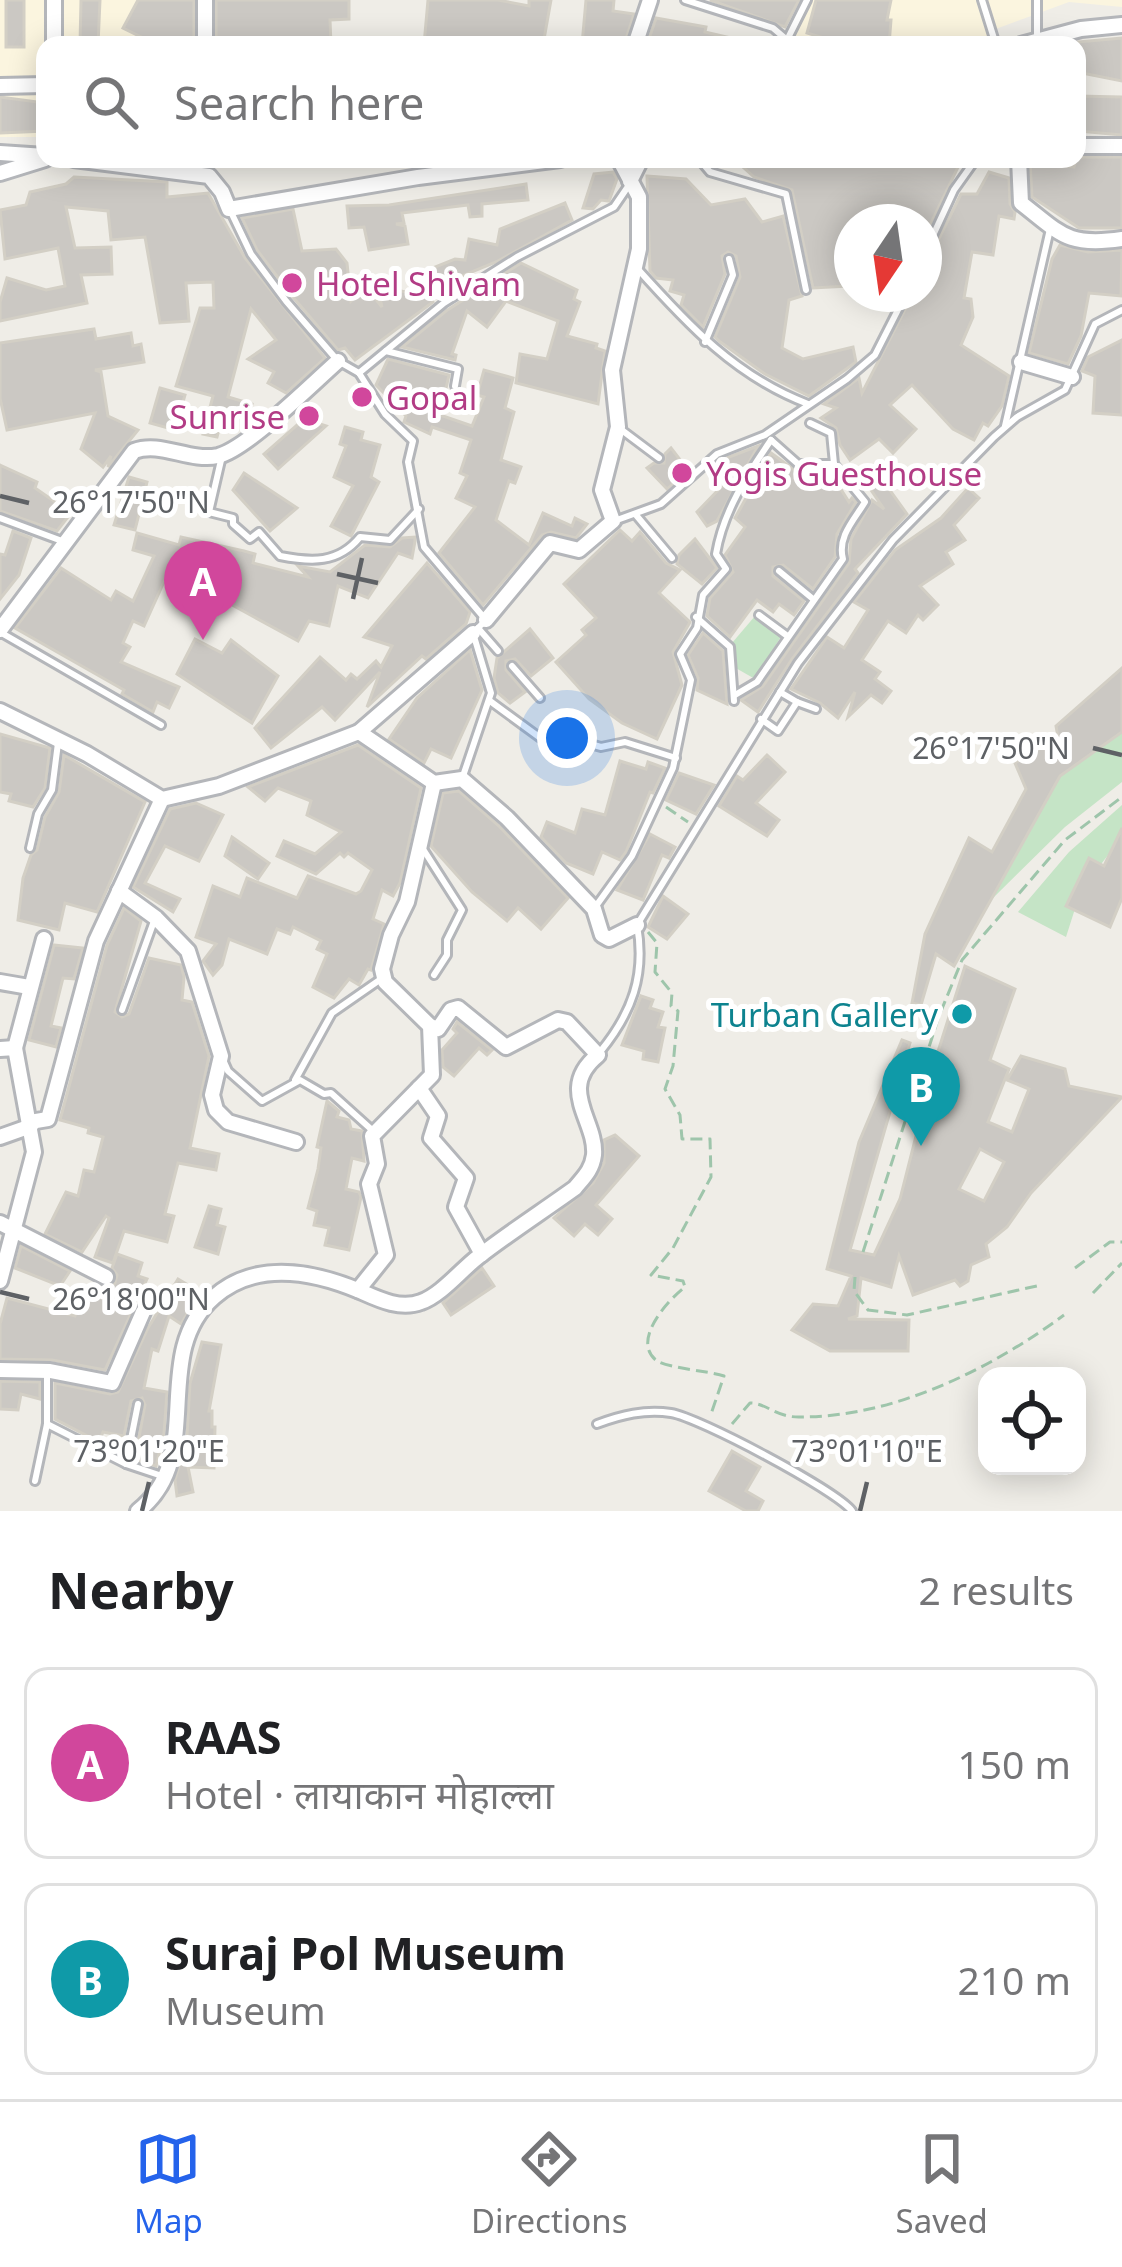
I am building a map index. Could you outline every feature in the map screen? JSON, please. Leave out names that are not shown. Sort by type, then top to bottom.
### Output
[{"type":"street","points":[[54,0],[54,36]]},
{"type":"street","points":[[205,0],[205,36]]},
{"type":"street","points":[[638,36],[650,0]]},
{"type":"street","points":[[1053,36],[1122,25]]},
{"type":"street","points":[[0,86],[36,86]]},
{"type":"street","points":[[1086,146],[1122,146]]},
{"type":"street","points":[[0,153],[36,156]]},
{"type":"street","points":[[0,173],[36,160]]},
{"type":"street","points":[[145,168],[208,176],[229,209],[485,168]]},
{"type":"street","points":[[0,711],[162,799],[219,786],[359,732],[479,627],[550,543],[579,550],[613,521],[602,490],[618,427],[612,370],[636,267],[639,196],[624,168]]},
{"type":"street","points":[[630,181],[636,168]]},
{"type":"street","points":[[1020,168],[1022,203],[1050,229],[1077,240],[1122,239]]},
{"type":"street","points":[[0,631],[134,451],[146,446],[193,457],[222,455],[338,361]]},
{"type":"street","points":[[1021,362],[1072,377]]},
{"type":"street","points":[[359,732],[434,783],[462,779],[507,818],[594,909],[602,935],[609,939],[637,925]]},
{"type":"street","points":[[138,1511],[159,1493],[166,1477],[181,1387],[183,1339],[212,1298],[271,1270],[358,1290],[382,1302],[422,1302],[575,1188],[589,1172],[594,1144],[580,1109],[582,1075],[598,1055],[563,1020],[506,1048],[458,1008],[451,1010],[438,1029],[430,1026],[384,977],[382,969],[407,902],[434,783]]},
{"type":"street","points":[[0,1137],[48,1120],[96,941],[162,799]]},
{"type":"street","points":[[119,891],[155,917],[188,951],[221,1056],[212,1095],[215,1110],[228,1122],[296,1142]]},
{"type":"street","points":[[0,1281],[6,1225],[34,1152],[31,1124],[8,1048],[44,939]]},
{"type":"street","points":[[0,982],[29,987]]},
{"type":"street","points":[[358,1290],[386,1256],[369,1184],[376,1164],[372,1136],[432,1075],[430,1026]]},
{"type":"street","points":[[419,1088],[438,1116],[431,1138],[466,1178],[456,1208],[482,1254]]},
{"type":"street","points":[[6,1225],[106,1277]]},
{"type":"street","points":[[0,1370],[112,1383],[143,1312]]},
{"type":"lane","points":[[685,0],[773,28],[782,36]]},
{"type":"lane","points":[[793,36],[807,0]]},
{"type":"lane","points":[[982,0],[993,36]]},
{"type":"lane","points":[[1030,36],[1036,0]]},
{"type":"lane","points":[[707,168],[786,194],[806,290]]},
{"type":"lane","points":[[942,216],[970,168]]},
{"type":"lane","points":[[359,373],[462,292],[517,257],[614,207],[630,181]]},
{"type":"lane","points":[[229,209],[263,270],[338,361],[359,373],[385,414],[413,441],[408,462],[424,547],[499,651]]},
{"type":"lane","points":[[1004,429],[1050,229]]},
{"type":"lane","points":[[705,342],[734,275],[729,259]]},
{"type":"lane","points":[[636,267],[705,342],[776,392],[808,404]]},
{"type":"lane","points":[[598,1055],[618,1030],[636,990],[642,953],[637,925],[798,663],[893,541],[1017,417],[1059,395],[1095,324],[1122,310]]},
{"type":"lane","points":[[613,521],[662,504],[717,454],[768,438],[875,355],[897,312]]},
{"type":"lane","points":[[386,351],[458,369],[455,386]]},
{"type":"lane","points":[[696,617],[730,647],[735,698],[757,682],[843,559],[839,547],[866,502],[834,464],[831,433],[810,423]]},
{"type":"lane","points":[[618,427],[659,458]]},
{"type":"lane","points":[[768,438],[798,464],[834,464]]},
{"type":"lane","points":[[594,909],[632,856],[676,758],[680,718],[691,680],[680,654],[697,628],[703,595],[726,569],[716,554],[720,531],[768,438]]},
{"type":"lane","points":[[222,455],[209,512],[233,518],[233,524],[250,539],[259,532],[280,556],[319,562],[351,548],[360,537],[390,540],[418,509]]},
{"type":"lane","points":[[636,515],[672,558]]},
{"type":"lane","points":[[0,518],[65,542]]},
{"type":"lane","points":[[779,571],[813,599]]},
{"type":"lane","points":[[759,615],[786,635]]},
{"type":"lane","points":[[462,779],[491,693],[479,627]]},
{"type":"lane","points":[[0,631],[161,725]]},
{"type":"lane","points":[[512,666],[540,698]]},
{"type":"lane","points":[[780,692],[816,709]]},
{"type":"lane","points":[[489,700],[550,746],[572,739],[602,747],[625,742],[676,758]]},
{"type":"lane","points":[[761,719],[778,731],[797,702]]},
{"type":"lane","points":[[30,848],[38,814],[52,790],[58,739]]},
{"type":"lane","points":[[421,846],[462,910],[447,940],[447,955],[434,975]]},
{"type":"lane","points":[[122,1010],[155,917]]},
{"type":"lane","points":[[294,1080],[332,1013],[384,977]]},
{"type":"lane","points":[[221,1056],[228,1071],[262,1102],[300,1079],[324,1094],[331,1093],[375,1132]]},
{"type":"lane","points":[[35,1481],[47,1424],[47,1372]]},
{"type":"lane","points":[[126,1465],[138,1404]]},
{"type":"lane","points":[[597,1424],[655,1412],[682,1415],[827,1489],[852,1511]]},
{"type":"lane","points":[[47,1424],[126,1465],[166,1477]]},
{"type":"path","points":[[863,1252],[939,1016],[962,960],[1065,840],[1122,796]]},
{"type":"path","points":[[658,801],[694,826]]},
{"type":"path","points":[[637,925],[655,937],[655,972],[672,993],[671,1006],[679,1011],[674,1066],[665,1089],[680,1114],[681,1137],[710,1139],[713,1161],[706,1188],[673,1248],[651,1275],[682,1281],[685,1288],[666,1303],[651,1332],[650,1346],[657,1361],[724,1376],[706,1425]]},
{"type":"path","points":[[1076,1268],[1110,1243],[1122,1242]]},
{"type":"path","points":[[1093,1293],[1122,1263]]},
{"type":"path","points":[[855,1277],[854,1291],[868,1310],[907,1315],[1041,1285]]},
{"type":"path","points":[[725,1436],[750,1403],[775,1414],[802,1418],[908,1396],[997,1359],[1064,1315]]},
{"type":"shaded area","points":[[0,0],[230,0],[230,36],[36,36],[36,137],[0,137]]},
{"type":"shaded area","points":[[807,0],[1122,0],[1122,7],[1069,2],[993,30],[989,36],[789,36]]},
{"type":"green space","points":[[755,616],[782,635],[755,679],[734,667],[732,643]]},
{"type":"green space","points":[[1122,732],[1122,782],[1065,827],[992,899],[1060,776]]},
{"type":"green space","points":[[1122,805],[1122,837],[1081,890],[1066,937],[1018,912],[1069,852]]},
{"type":"building","points":[[6,0],[24,0],[24,47],[6,47]]},
{"type":"building","points":[[81,0],[100,0],[98,36],[80,36]]},
{"type":"building","points":[[138,0],[194,0],[194,36],[139,36],[123,28]]},
{"type":"building","points":[[216,0],[349,0],[349,19],[330,20],[331,36],[216,36]]},
{"type":"building","points":[[428,0],[498,0],[529,6],[529,0],[551,0],[545,36],[425,36]]},
{"type":"building","points":[[586,0],[614,0],[613,11],[634,14],[627,36],[583,36]]},
{"type":"building","points":[[710,0],[799,0],[785,27]]},
{"type":"building","points":[[816,0],[891,0],[890,36],[807,33]]},
{"type":"building","points":[[656,18],[706,27],[705,32],[722,36],[650,36]]},
{"type":"building","points":[[1122,38],[1122,81],[1086,74],[1086,41]]},
{"type":"building","points":[[1086,96],[1122,97],[1122,135],[1086,132]]},
{"type":"building","points":[[0,97],[36,102],[36,131],[0,133]]},
{"type":"building","points":[[1086,157],[1122,157],[1122,228],[1079,228],[1032,197],[1030,168],[1086,168]]},
{"type":"building","points":[[744,168],[958,168],[940,204],[834,204],[834,287],[813,288],[792,190],[754,177]]},
{"type":"building","points":[[613,172],[617,179],[609,201],[583,208],[594,174]]},
{"type":"building","points":[[989,172],[1009,178],[1014,219],[999,216],[993,255],[972,252],[964,298],[971,299],[973,317],[961,345],[1009,376],[1002,406],[988,426],[983,423],[974,440],[953,429],[912,385],[890,405],[916,429],[893,453],[879,439],[850,460],[836,428],[821,418],[836,408],[824,404],[859,378],[862,393],[904,312],[942,312],[942,233],[961,194],[977,194]]},
{"type":"building","points":[[647,176],[686,179],[711,205],[745,199],[762,222],[783,216],[802,296],[789,300],[782,348],[803,359],[853,347],[856,362],[809,396],[765,374],[719,341],[715,337],[740,277],[736,256],[728,252],[722,256],[725,274],[703,327],[681,305],[684,295],[670,291],[673,280],[656,278],[650,271]]},
{"type":"building","points":[[74,177],[167,182],[167,197],[208,193],[245,258],[325,358],[286,393],[268,383],[274,372],[248,359],[276,340],[251,309],[228,397],[252,404],[248,418],[224,411],[217,437],[203,434],[213,396],[176,386],[200,308],[214,308],[213,282],[186,283],[189,321],[160,323],[145,237],[111,240],[108,211],[66,207],[75,248],[111,247],[112,274],[81,275],[87,303],[0,321],[7,278],[46,290],[65,286],[58,248],[5,259],[0,210],[26,205],[30,192],[66,184]]},
{"type":"building","points":[[526,184],[528,200],[482,204],[482,216],[470,217],[468,205],[402,213],[404,223],[396,224],[405,226],[408,244],[369,250],[364,227],[349,228],[347,206],[389,205]]},
{"type":"building","points":[[565,203],[572,220],[496,262],[428,290],[433,302],[355,360],[345,348],[338,350],[292,296],[257,250],[242,218],[293,209],[302,251],[336,249],[347,263],[351,301],[366,287],[382,307],[377,286],[415,294],[420,269],[465,260],[469,239],[497,245],[500,229]]},
{"type":"building","points":[[1060,245],[1088,252],[1122,250],[1121,296],[1089,293],[1081,336],[1068,364],[1029,353],[1052,259]]},
{"type":"building","points":[[521,263],[577,290],[574,299],[580,302],[567,336],[605,351],[598,404],[516,383],[520,354],[547,359],[558,321],[506,301],[487,327],[467,311],[452,354],[455,360],[402,347],[446,311]]},
{"type":"building","points":[[94,329],[96,339],[131,333],[133,346],[141,344],[144,362],[95,370],[101,372],[108,416],[138,430],[108,467],[111,456],[103,467],[81,449],[95,413],[7,430],[0,398],[0,343]]},
{"type":"building","points":[[1122,340],[1122,415],[1093,413],[1095,376],[1082,371],[1088,357]]},
{"type":"building","points":[[388,359],[449,375],[440,415],[472,426],[484,397],[477,395],[484,370],[513,378],[505,408],[514,412],[501,460],[521,467],[515,483],[509,481],[496,520],[529,545],[543,513],[572,526],[575,518],[587,524],[576,538],[551,532],[542,535],[483,605],[439,553],[475,507],[456,498],[467,476],[460,473],[471,440],[432,427],[430,434],[404,422],[406,416],[376,385]]},
{"type":"building","points":[[160,388],[185,395],[175,430],[150,423]]},
{"type":"building","points":[[304,419],[326,426],[278,469],[264,454]]},
{"type":"building","points":[[345,427],[363,432],[361,440],[380,445],[371,477],[379,482],[351,536],[331,526],[353,486],[334,477],[346,446],[340,444]]},
{"type":"building","points":[[758,446],[717,521],[707,526],[697,512],[723,485],[708,472],[721,460]]},
{"type":"building","name":"Yogis Guesthouse","points":[[671,448],[688,470],[667,489],[647,468],[664,463]]},
{"type":"building","points":[[771,453],[796,471],[830,472],[849,502],[852,498],[856,502],[837,534],[835,557],[813,589],[783,565],[773,567],[773,576],[804,601],[794,615],[779,604],[773,612],[757,600],[730,637],[707,616],[710,598],[733,572],[725,555],[745,527],[735,518]]},
{"type":"building","points":[[0,465],[37,482],[35,488],[71,513],[57,531],[0,511]]},
{"type":"building","points":[[867,469],[875,478],[879,475],[907,514],[855,569],[858,573],[758,712],[741,700],[763,686],[849,563],[851,539],[872,500],[884,509],[860,474]]},
{"type":"building","points":[[244,473],[297,508],[270,531],[233,490]]},
{"type":"building","points":[[129,477],[147,482],[135,530],[114,525]]},
{"type":"building","points":[[968,488],[979,498],[954,525],[965,540],[946,552],[953,564],[920,586],[938,605],[923,620],[918,615],[906,633],[888,621],[862,660],[880,672],[875,679],[891,691],[882,703],[871,695],[848,717],[855,692],[838,718],[791,689],[827,637],[844,648],[868,610],[854,602],[895,550],[941,518]]},
{"type":"building","points":[[620,530],[632,541],[640,532],[666,563],[680,570],[659,593],[690,622],[673,652],[682,685],[657,739],[622,723],[589,699],[556,662],[586,635],[582,630],[596,618],[564,584]]},
{"type":"building","points":[[13,531],[31,538],[19,575],[0,599],[0,554],[5,555]]},
{"type":"building","points":[[137,533],[179,545],[181,537],[244,551],[255,554],[253,563],[308,577],[298,566],[330,572],[365,545],[390,547],[402,538],[415,537],[415,541],[412,558],[398,553],[368,598],[338,586],[329,626],[309,621],[298,641],[232,605],[236,597],[202,588],[207,569],[173,562],[144,626],[133,621],[123,643],[130,647],[121,662],[179,687],[169,708],[157,702],[153,712],[122,694],[124,690],[15,628],[61,568],[111,600],[116,591],[133,601],[154,556],[133,550]]},
{"type":"building","points":[[695,539],[717,568],[702,584],[677,564],[679,555]]},
{"type":"building","points":[[427,563],[470,612],[466,624],[426,659],[422,656],[367,707],[380,672],[335,720],[322,707],[271,748],[255,728],[320,657],[346,680],[351,674],[357,679],[376,661],[381,667],[392,646],[364,637]]},
{"type":"building","points":[[530,629],[553,658],[531,676],[515,659],[506,661],[506,670],[525,692],[510,703],[498,693],[497,658]]},
{"type":"building","points":[[703,633],[723,651],[727,704],[697,690],[698,678],[688,655]]},
{"type":"building","points":[[195,639],[222,653],[231,640],[278,676],[252,723],[177,674]]},
{"type":"building","points":[[470,650],[482,690],[451,758],[431,749],[424,763],[389,739],[417,698]]},
{"type":"building","points":[[1122,668],[1122,732],[1060,776],[954,966],[936,954],[921,1005],[912,1003],[925,934],[969,838],[992,852],[1026,789],[1015,763],[1058,737],[1056,726]]},
{"type":"building","points":[[0,734],[50,748],[45,788],[33,807],[9,801],[11,794],[0,792]]},
{"type":"building","points":[[358,745],[421,788],[400,883],[393,896],[382,890],[373,919],[384,924],[371,970],[359,985],[349,979],[334,998],[313,987],[327,954],[317,949],[321,941],[293,927],[290,934],[277,929],[267,954],[229,939],[222,965],[213,975],[203,961],[216,944],[196,937],[213,886],[240,897],[247,878],[297,898],[308,876],[356,894],[361,891],[372,870],[348,853],[344,857],[340,853],[316,874],[277,856],[284,841],[315,854],[341,832],[307,815],[311,801],[278,788],[265,801],[248,787]]},
{"type":"building","points":[[64,755],[145,802],[97,912],[65,903],[59,930],[18,920],[23,878],[59,792]]},
{"type":"building","points":[[767,755],[785,772],[756,803],[779,820],[767,836],[719,806],[737,776],[743,780]]},
{"type":"building","points":[[620,761],[646,769],[648,762],[665,768],[626,852],[620,860],[602,852],[593,874],[566,863],[541,837],[547,822],[575,833],[582,809],[605,815]]},
{"type":"building","points":[[679,773],[714,785],[696,814],[666,800]]},
{"type":"building","points":[[459,791],[568,898],[541,929],[518,908],[507,921],[472,892],[431,846],[443,793]]},
{"type":"building","points":[[196,803],[223,815],[199,861],[165,846],[145,883],[180,899],[173,912],[133,887],[170,809]]},
{"type":"building","points":[[1122,828],[1122,898],[1110,927],[1066,906],[1089,858],[1104,866]]},
{"type":"building","points":[[650,834],[675,847],[669,858],[662,855],[643,900],[617,890]]},
{"type":"building","points":[[232,837],[269,863],[258,879],[225,856]]},
{"type":"building","points":[[663,896],[688,914],[667,939],[648,927]]},
{"type":"building","points":[[124,908],[141,921],[115,1012],[122,1017],[129,1014],[149,958],[181,965],[182,1000],[192,1002],[209,1056],[190,1148],[219,1154],[216,1170],[178,1163],[165,1214],[174,1216],[167,1242],[124,1231],[113,1263],[95,1257],[106,1216],[82,1252],[45,1234],[66,1192],[78,1196],[84,1170],[94,1172],[103,1137],[60,1120],[107,945]]},
{"type":"building","points":[[54,945],[83,948],[74,979],[63,978],[51,1026],[61,1028],[56,1047],[29,1040]]},
{"type":"building","points":[[965,966],[1015,989],[990,1060],[1009,1069],[988,1122],[1012,1132],[1029,1089],[1007,1080],[1021,1056],[1065,1069],[1069,1086],[1122,1097],[1031,1193],[1007,1227],[986,1244],[989,1257],[971,1265],[968,1281],[960,1286],[955,1280],[913,1295],[899,1256],[891,1287],[861,1278],[857,1316],[848,1319],[909,1320],[908,1351],[830,1351],[792,1330],[813,1304],[838,1306],[851,1276],[827,1269],[859,1142],[902,1040],[910,1043],[850,1250],[874,1255],[900,1199]],"holes":[[[980,1149],[1004,1162],[984,1201],[959,1189]]]},
{"type":"building","points":[[641,996],[653,1000],[650,1008],[663,1012],[658,1062],[643,1059],[644,1051],[622,1045]]},
{"type":"building","points":[[457,1022],[492,1050],[487,1055],[479,1048],[454,1076],[443,1067],[442,1050],[457,1033],[453,1029]]},
{"type":"building","points":[[327,1101],[339,1111],[337,1117],[349,1120],[351,1129],[362,1131],[364,1161],[352,1158],[346,1189],[361,1197],[349,1250],[325,1245],[329,1228],[314,1225],[317,1211],[308,1208]]},
{"type":"building","points":[[615,1135],[639,1156],[596,1205],[612,1219],[598,1235],[585,1224],[574,1236],[554,1218],[593,1183],[604,1163],[604,1140]]},
{"type":"building","points":[[209,1206],[221,1209],[217,1225],[225,1227],[218,1254],[195,1247]]},
{"type":"building","points":[[21,1246],[70,1271],[60,1286],[15,1268]]},
{"type":"building","points":[[117,1254],[142,1263],[138,1276],[147,1279],[105,1370],[52,1360],[0,1359],[0,1324],[7,1298],[75,1316],[85,1286],[103,1293],[115,1283],[112,1268]]},
{"type":"building","points":[[482,1268],[494,1286],[451,1315],[443,1303]]},
{"type":"building","points":[[178,1279],[200,1292],[181,1324],[169,1316],[158,1351],[152,1349],[144,1388],[167,1392],[156,1466],[135,1459],[145,1405],[142,1398],[131,1401],[124,1436],[103,1432],[99,1442],[55,1419],[55,1383],[118,1392]]},
{"type":"building","points":[[202,1342],[221,1345],[209,1411],[215,1427],[214,1468],[188,1467],[193,1492],[177,1496],[175,1480],[187,1436],[190,1383]]},
{"type":"building","points":[[0,1381],[40,1382],[40,1399],[21,1394],[18,1410],[0,1409]]},
{"type":"building","points":[[732,1451],[760,1467],[746,1491],[763,1501],[758,1511],[746,1511],[709,1491]]},
{"type":"place","name":"Hotel Shivam","points":[[292,283]]},
{"type":"place","name":"Gopal","points":[[362,397]]},
{"type":"place","name":"Sunrise","points":[[309,416]]},
{"type":"place","name":"Yogis Guesthouse","points":[[682,473]]},
{"type":"place","name":"RAAS","points":[[203,640]]},
{"type":"place","name":"Turban Gallery","points":[[962,1014]]},
{"type":"place","name":"Suraj Pol Museum","points":[[921,1146]]}]
